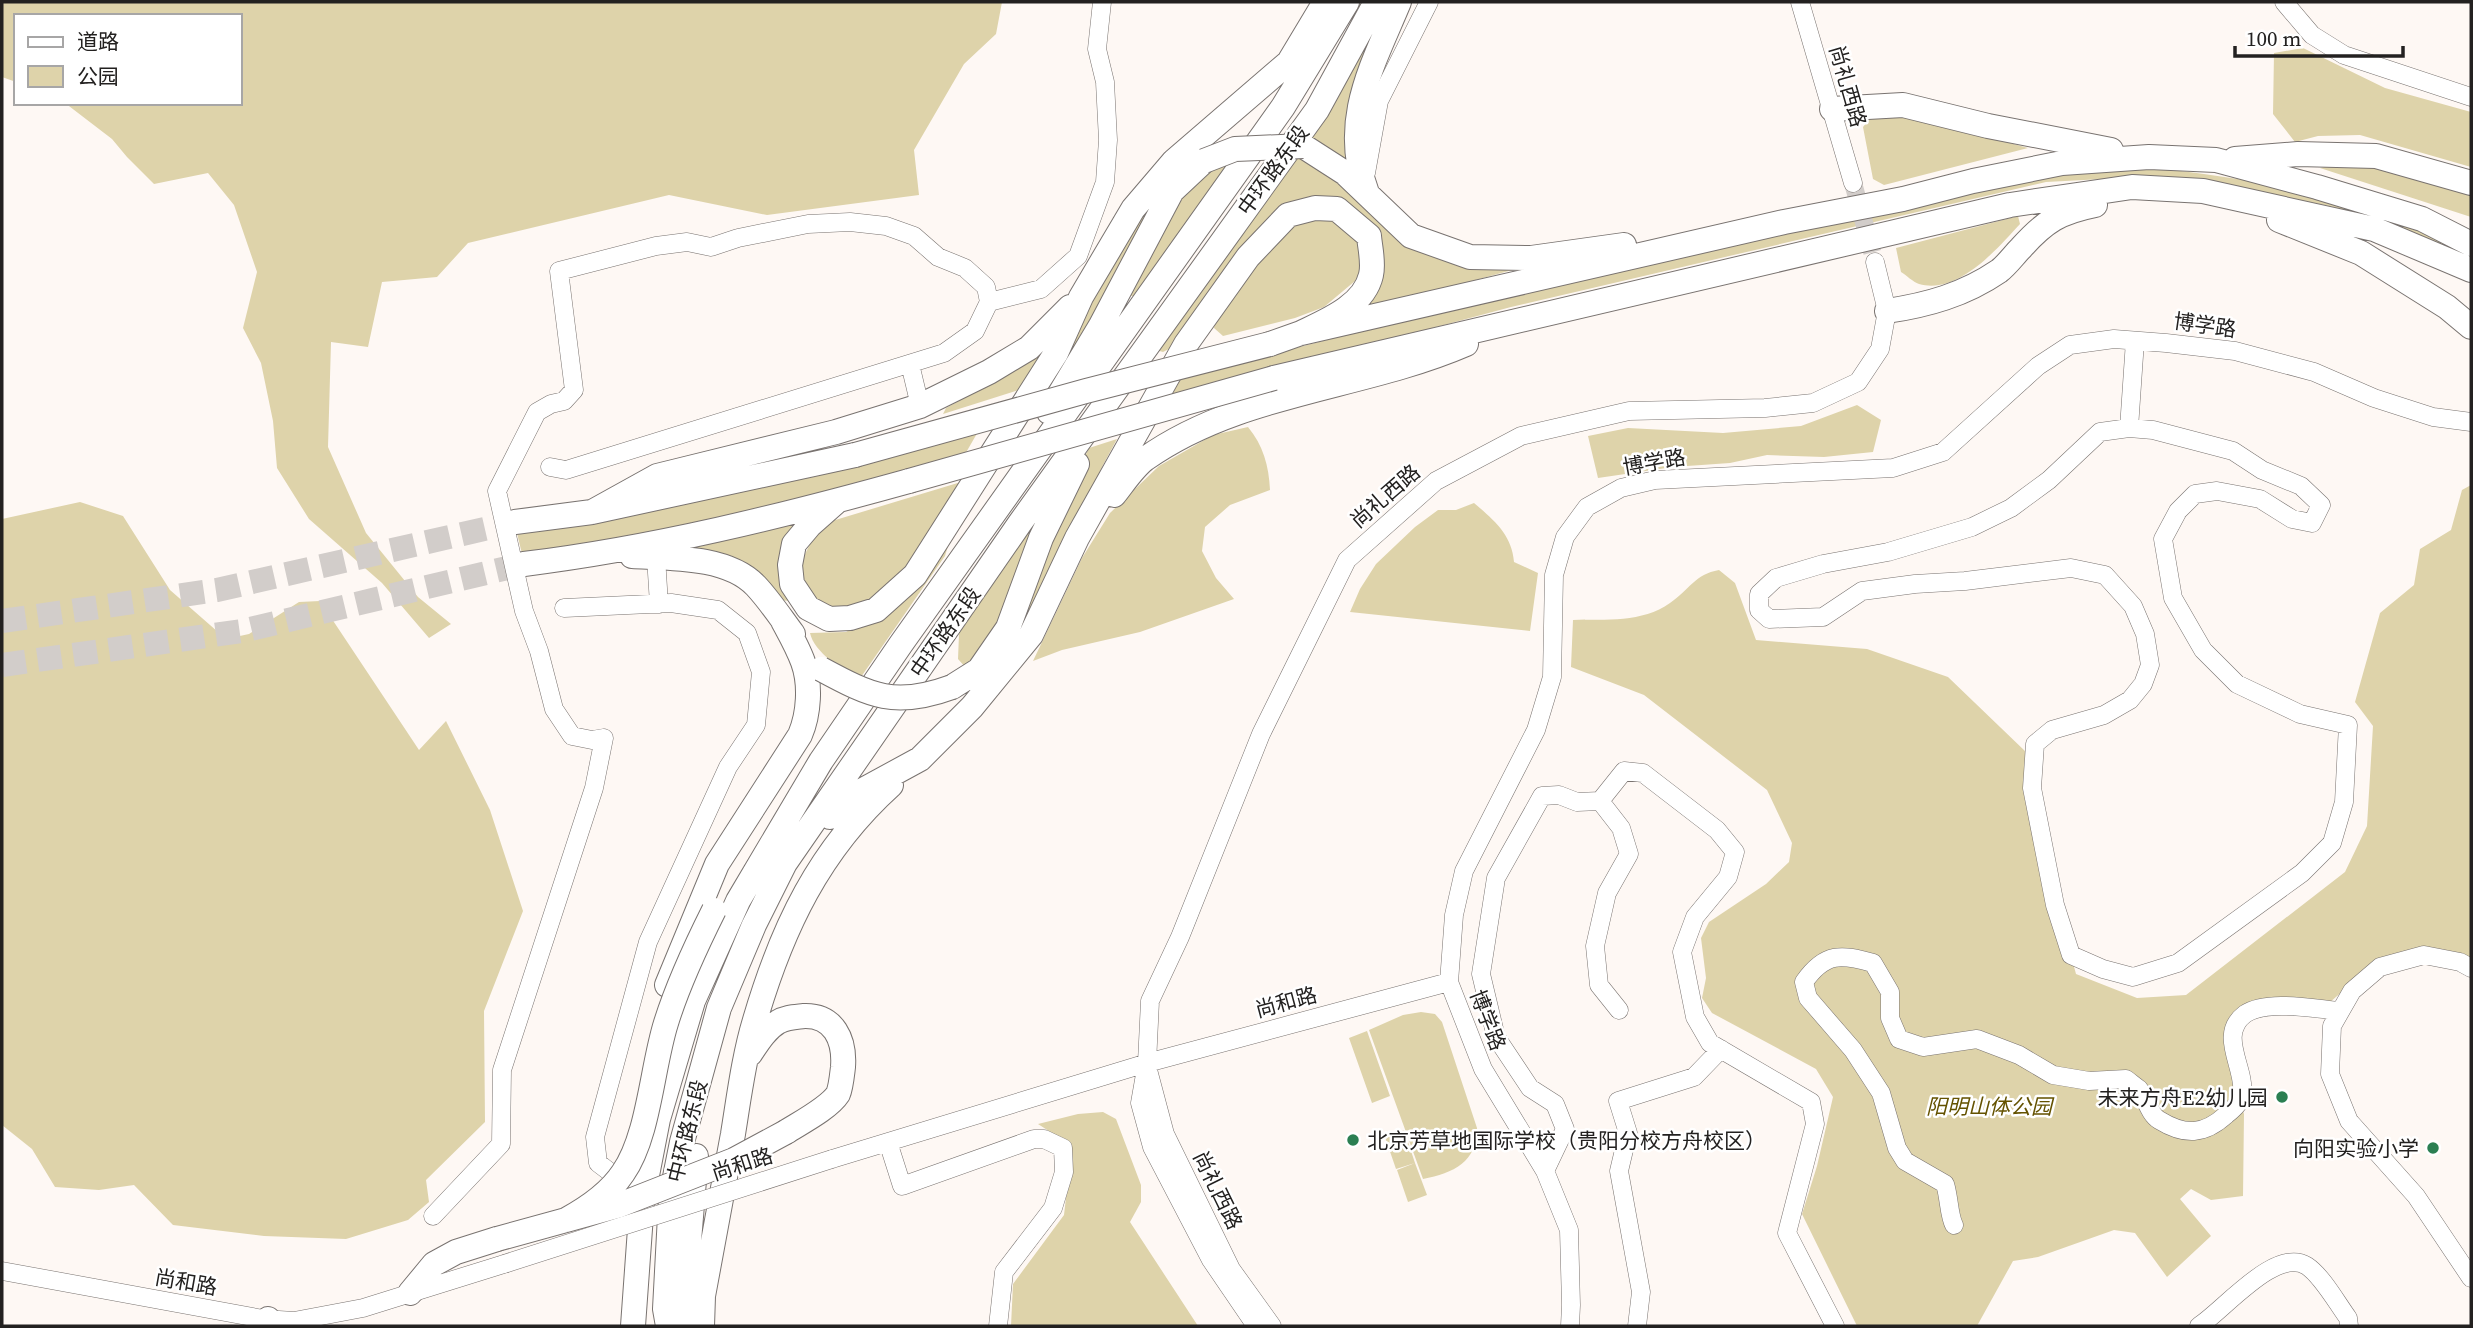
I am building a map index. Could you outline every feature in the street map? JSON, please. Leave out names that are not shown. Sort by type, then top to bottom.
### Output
[{"type":"highway","points":[[836,502],[810,525],[794,544],[790,565],[792,584],[808,608],[829,619],[850,618],[877,610],[915,575],[1056,353],[1081,297],[1133,209],[1174,161],[1289,62],[1325,2]]},
{"type":"highway","name":"中环路东段","points":[[631,1326],[642,1201],[658,1119],[693,1001],[738,901],[821,761],[1283,107],[1347,2]]},
{"type":"highway","name":"中环路东段","points":[[668,1326],[665,1310],[671,1197],[682,1142],[719,1008],[754,925],[785,863],[1020,523],[1317,110],[1376,2]]},
{"type":"highway","points":[[1365,188],[1356,145],[1357,112],[1399,2]]},
{"type":"highway","points":[[1832,109],[1903,105],[1988,126],[2149,157]]},
{"type":"highway","points":[[956,568],[1100,327],[1172,191],[1204,161],[1235,149],[1303,146],[1365,188],[1377,205],[1411,236],[1470,257],[1531,258],[1784,222]]},
{"type":"highway","points":[[515,522],[592,512],[855,455],[1269,344],[1301,333],[1784,222],[1903,199],[1973,181],[2063,163],[2149,157],[2216,160],[2298,154],[2376,156],[2471,183]]},
{"type":"highway","points":[[2216,160],[2422,219],[2471,244]]},
{"type":"highway","points":[[524,564],[600,554],[836,502],[1274,378],[2010,205],[2132,187],[2203,191],[2374,229],[2471,270]]},
{"type":"highway","points":[[1887,311],[1919,306],[1964,292],[2001,270],[2038,230],[2069,210],[2173,190]]},
{"type":"highway","points":[[2203,191],[2361,253],[2447,307],[2471,327]]},
{"type":"highway","points":[[702,1326],[703,1296],[754,1022],[779,948],[807,889],[835,843],[866,807],[920,759],[972,707],[1031,635],[1077,538],[1186,344],[1248,257],[1288,215],[1315,208],[1336,209],[1369,236],[1371,276],[1360,294],[1340,313],[1301,333]]},
{"type":"highway","points":[[592,512],[657,476],[836,432],[920,406],[989,372],[1029,348],[1081,297]]},
{"type":"highway","points":[[1077,538],[1143,461],[1197,427],[1279,400],[1433,359],[1527,317]]},
{"type":"highway","points":[[600,554],[692,558],[730,569],[755,584],[821,669],[862,692],[887,697],[912,698],[932,695],[952,687],[979,670],[1008,628],[1041,538],[1100,411]]},
{"type":"highway","points":[[631,1326],[626,1284],[630,1181],[639,1091],[653,1030],[670,975],[717,864],[807,721],[804,664],[783,621]]},
{"type":"highway","points":[[566,1220],[608,1192],[625,1171],[640,1134],[665,1025],[689,962],[758,823],[793,768],[857,708]]},
{"type":"highway","points":[[682,1142],[798,863],[841,802],[920,759]]},
{"type":"highway","points":[[410,1293],[434,1264],[456,1252],[617,1206],[723,1164],[786,1132],[838,1094],[844,1056],[841,1041],[833,1027],[818,1016],[791,1017],[778,1022],[760,1038],[746,1060]]},
{"type":"highway","points":[[682,1326],[694,1164],[726,1034]]},
{"type":"street","points":[[988,297],[1037,282],[1070,256],[1097,186],[1100,135],[1089,21],[1094,2]]},
{"type":"street","points":[[988,297],[1041,289],[1078,256],[1105,182],[1108,140],[1105,82],[1097,49],[1102,2]]},
{"type":"street","points":[[1365,188],[1379,102],[1429,2]]},
{"type":"street","name":"尚礼西路","points":[[1800,2],[1853,183]]},
{"type":"street","points":[[2284,2],[2312,35],[2344,55],[2471,97]]},
{"type":"street","points":[[433,1216],[501,1144],[502,1070],[594,788],[604,738],[592,740],[572,736],[554,709],[539,651],[524,611],[497,491],[537,412],[551,404],[565,401],[574,390],[559,271],[656,246],[687,242],[711,247],[738,238],[808,224],[850,222],[886,226],[914,236],[938,257],[965,268],[986,287],[988,297],[975,331],[944,353],[566,470],[550,467]]},
{"type":"street","name":"尚礼西路","points":[[1255,1326],[1211,1260],[1152,1147],[1140,1103],[1147,1063],[1150,1001],[1180,937],[1261,734],[1347,559],[1436,481],[1521,436],[1629,411],[1765,408],[1814,403],[1858,382],[1880,349],[1887,311],[1875,262]]},
{"type":"street","name":"博学路","points":[[1570,1326],[1569,1230],[1545,1171],[1483,1069],[1449,982],[1454,915],[1464,871],[1536,730],[1552,677],[1554,575],[1565,537],[1587,507],[1621,488],[1655,480],[1893,468],[1942,452],[2038,366],[2070,345],[2114,340],[2235,351],[2314,372],[2374,398],[2433,417],[2471,422]]},
{"type":"street","points":[[2129,428],[2136,341]]},
{"type":"street","points":[[910,363],[920,406]]},
{"type":"street","points":[[2129,428],[2153,430],[2233,451],[2262,470],[2301,486],[2321,505],[2312,523],[2292,519],[2260,499],[2217,491],[2195,494],[2178,511],[2163,539],[2173,598],[2203,650],[2237,684],[2300,714],[2348,726],[2344,802],[2332,843],[2302,873],[2178,963],[2133,977],[2103,969],[2071,955],[2055,905],[2032,788],[2035,744],[2052,730],[2104,715],[2130,700],[2143,684],[2150,665],[2145,634],[2133,606],[2105,575],[2071,568],[1965,582],[1915,583],[1862,591],[1823,617],[1769,620],[1759,610],[1759,594],[1776,578],[1823,564],[1888,552],[1972,527],[2011,508],[2049,480],[2101,432],[2129,428]]},
{"type":"street","points":[[656,557],[659,604]]},
{"type":"street","points":[[564,608],[659,604],[718,610],[747,632],[761,672],[756,726],[728,767],[648,942],[595,1137],[598,1163],[623,1181],[630,1181]]},
{"type":"street","points":[[1600,801],[1623,771],[1643,773],[1717,830],[1735,852],[1728,877],[1695,917],[1682,952],[1695,1017],[1710,1043],[1811,1102],[1815,1124],[1787,1233],[1835,1326]]},
{"type":"street","points":[[1545,1171],[1565,1129],[1555,1104],[1530,1088],[1496,1037],[1481,974],[1496,878],[1542,796],[1559,795],[1577,802],[1600,801]]},
{"type":"street","points":[[1600,801],[1621,828],[1629,854],[1607,892],[1595,946],[1599,985],[1619,1010]]},
{"type":"street","points":[[2471,968],[2460,962],[2424,955],[2380,967],[2351,990],[2332,1026],[2330,1074],[2349,1121],[2416,1196],[2471,1278]]},
{"type":"street","points":[[1954,1224],[1950,1218],[1951,1204],[1945,1184],[1905,1161],[1897,1148],[1881,1093],[1853,1050],[1808,998],[1804,982],[1812,970],[1828,958],[1848,956],[1873,963],[1890,992],[1890,1018],[1899,1039],[1923,1047],[1977,1039],[2019,1055],[2053,1074],[2089,1081],[2126,1079],[2139,1089],[2156,1119],[2186,1132],[2212,1128],[2235,1107],[2242,1096],[2231,1039],[2245,1014],[2266,1007],[2340,1012]]},
{"type":"street","name":"尚和路","points":[[2,1271],[270,1323],[363,1308],[832,1159],[1147,1063],[1449,982]]},
{"type":"street","points":[[1637,1326],[1642,1292],[1619,1171],[1628,1133],[1618,1101],[1694,1077],[1721,1049]]},
{"type":"street","name":"尚礼西路","points":[[1147,1063],[1164,1134],[1231,1269],[1272,1326]]},
{"type":"street","points":[[888,1142],[902,1186],[1034,1139],[1044,1139],[1063,1148],[1064,1172],[1053,1208],[1004,1272],[998,1326]]},
{"type":"street","points":[[2199,1326],[2274,1265],[2294,1261],[2308,1266],[2342,1309],[2349,1326]]},
{"type":"green space","points":[[2,2],[1002,2],[996,34],[964,64],[914,150],[919,195],[767,215],[669,195],[468,243],[437,277],[382,282],[368,347],[331,342],[328,447],[366,533],[418,597],[451,624],[429,638],[382,583],[309,519],[277,468],[273,421],[261,363],[243,328],[257,272],[234,205],[208,173],[154,184],[112,139],[68,105],[242,105],[242,14],[14,14],[14,81],[2,77]]},
{"type":"green space","points":[[2303,48],[2385,88],[2471,112],[2471,167],[2360,135],[2318,136],[2295,142],[2273,114],[2274,53]]},
{"type":"green space","points":[[1363,50],[1365,59],[1348,167],[1300,141]]},
{"type":"green space","points":[[1902,113],[2028,148],[1884,185],[1873,179],[1863,127],[1871,117]]},
{"type":"green space","points":[[1291,153],[1316,161],[1403,244],[1441,260],[1493,268],[1527,266],[1362,311],[1381,247],[1312,199],[1242,249],[1210,289],[1173,347],[1163,352],[1156,350]]},
{"type":"green space","points":[[1235,158],[1135,296],[1130,296],[1162,222],[1199,171]]},
{"type":"green space","points":[[2345,163],[2380,168],[2471,191],[2471,217],[2320,168]]},
{"type":"green space","points":[[2153,168],[2272,185],[2359,207],[2409,225],[2471,254],[2471,262],[2386,224],[2334,207],[2245,189],[2141,177],[2046,182],[1511,307],[1163,400],[1170,380],[1479,301],[2009,179]]},
{"type":"green space","points":[[1153,203],[1066,377],[1049,380],[1138,216]]},
{"type":"green space","points":[[1314,215],[1341,220],[1360,238],[1365,262],[1355,281],[1324,307],[1295,318],[1223,336],[1214,328],[1216,313],[1291,224]]},
{"type":"green space","points":[[2018,216],[2020,224],[1988,257],[1976,268],[1948,283],[1934,286],[1919,284],[1901,272],[1896,248]]},
{"type":"green space","points":[[1060,329],[1025,388],[943,414],[946,408],[984,387]]},
{"type":"green space","points":[[1857,405],[1881,420],[1873,452],[1824,457],[1767,455],[1730,463],[1673,467],[1598,478],[1588,436],[1628,428],[1723,433],[1801,426]]},
{"type":"green space","points":[[1248,427],[1264,456],[1270,490],[1230,505],[1205,527],[1202,551],[1216,578],[1234,599],[1140,632],[1062,650],[1033,661],[1082,558],[1110,513],[1159,466],[1213,435]]},
{"type":"green space","points":[[979,430],[964,456],[713,520],[522,554],[516,529]]},
{"type":"green space","points":[[1117,439],[1021,637],[1051,524],[1089,448]]},
{"type":"green space","points":[[961,482],[898,579],[868,607],[835,612],[814,599],[803,577],[803,558],[814,536],[832,521]]},
{"type":"green space","name":"阳明山体公园","points":[[2471,485],[2471,959],[2374,964],[2329,1003],[2243,1006],[2233,1081],[2244,1114],[2243,1196],[2211,1200],[2191,1189],[2180,1199],[2211,1236],[2167,1277],[2135,1233],[2114,1230],[2038,1257],[2013,1261],[1977,1326],[1857,1326],[1802,1214],[1817,1166],[1833,1097],[1816,1069],[1712,1013],[1702,998],[1706,978],[1701,938],[1709,922],[1766,884],[1789,862],[1792,843],[1767,790],[1644,695],[1571,667],[1573,620],[1623,619],[1648,614],[1670,603],[1704,575],[1719,570],[1735,583],[1756,640],[1867,649],[1948,677],[2026,752],[2031,803],[2076,974],[2137,998],[2186,995],[2345,872],[2367,826],[2373,726],[2355,702],[2380,613],[2414,585],[2420,549],[2451,530],[2462,490]]},
{"type":"green space","points":[[80,502],[123,516],[170,590],[226,639],[249,634],[299,602],[320,601],[419,750],[446,721],[490,810],[523,911],[484,1011],[485,1122],[426,1180],[429,1202],[408,1220],[346,1239],[264,1236],[173,1225],[134,1185],[99,1190],[55,1187],[32,1149],[2,1125],[2,519]]},
{"type":"green space","points":[[1474,503],[1506,536],[1514,562],[1538,573],[1530,631],[1350,612],[1360,589],[1376,564],[1415,527],[1438,510],[1456,510]]},
{"type":"green space","points":[[1045,504],[1002,629],[966,668],[958,659],[959,634],[964,615]]},
{"type":"green space","points":[[800,523],[790,601],[779,600],[691,547]]},
{"type":"green space","points":[[951,536],[945,556],[861,677],[846,671],[823,654],[810,633],[846,632],[881,613]]},
{"type":"green space","points":[[1421,1012],[1435,1014],[1442,1022],[1477,1128],[1473,1149],[1462,1164],[1445,1173],[1423,1179],[1369,1030],[1403,1015]]},
{"type":"green space","points":[[1367,1031],[1390,1096],[1372,1103],[1349,1038]]},
{"type":"green space","points":[[1103,1112],[1116,1119],[1141,1185],[1141,1202],[1130,1222],[1198,1326],[1011,1326],[1013,1284],[1064,1215],[1072,1146],[1038,1124],[1078,1114]]},
{"type":"green space","points":[[1404,1130],[1415,1163],[1396,1169],[1385,1137]]},
{"type":"green space","points":[[1415,1163],[1427,1195],[1408,1202],[1397,1170]]},
{"type":"tunnel","points":[[1853,183],[1875,262]]},
{"type":"tunnel","points":[[2,621],[217,590],[515,522]]},
{"type":"tunnel","points":[[2,665],[242,631],[524,564]]},
{"type":"place","name":"未来方舟E2幼儿园","points":[[2282,1097]]},
{"type":"place","name":"北京芳草地国际学校（贵阳分校方舟校区）","points":[[1353,1140]]},
{"type":"place","name":"向阳实验小学","points":[[2433,1148]]}]
